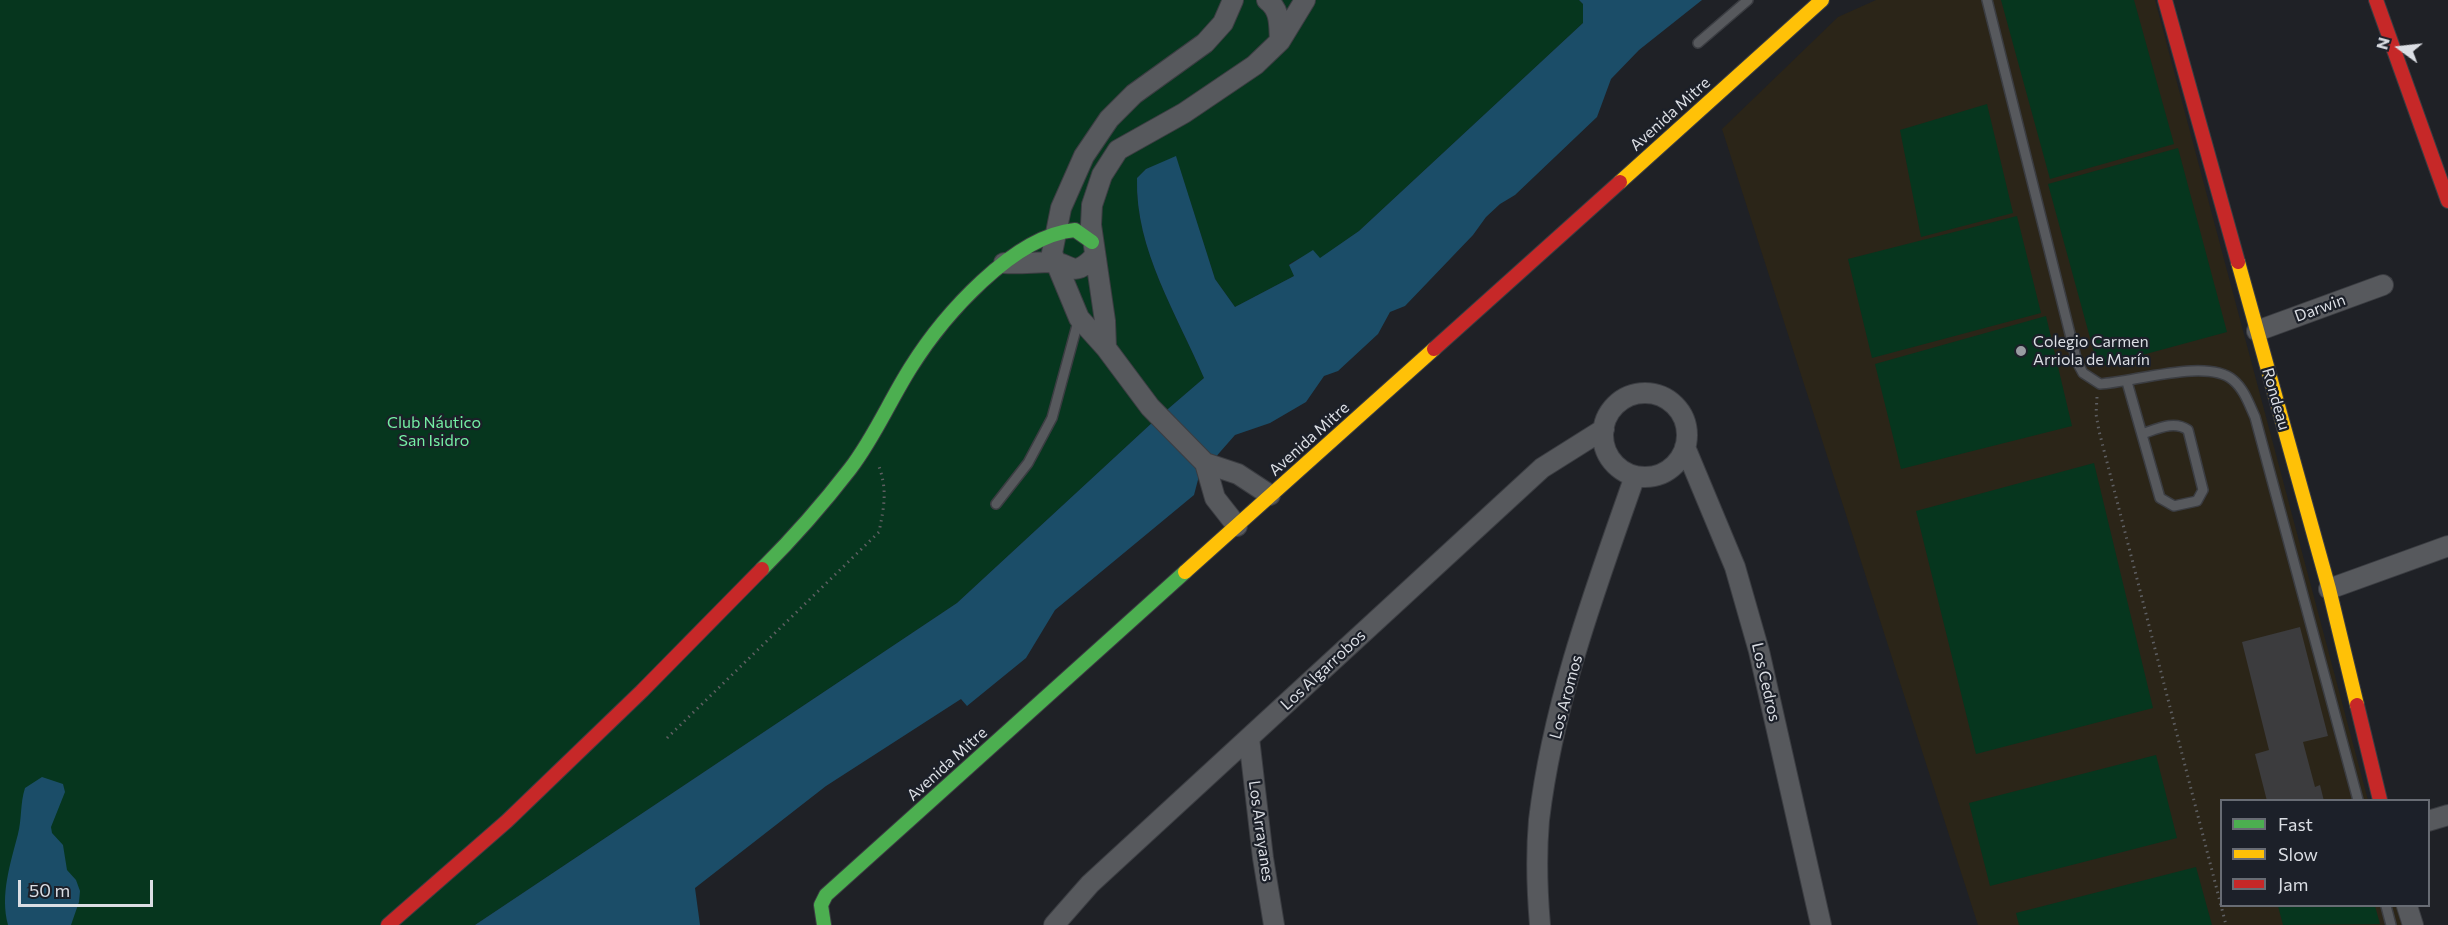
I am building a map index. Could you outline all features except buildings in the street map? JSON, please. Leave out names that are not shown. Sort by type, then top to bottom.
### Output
[{"type":"street","points":[[1233,0],[1223,23],[1205,43],[1134,94],[1109,120],[1084,156],[1061,208],[1052,242],[1055,262],[1079,318],[1106,348],[1150,407],[1203,460],[1238,474],[1270,495]]},
{"type":"street","points":[[1267,0],[1273,4],[1279,17],[1280,42]]},
{"type":"street","points":[[1106,348],[1106,321],[1093,249],[1092,205],[1096,189],[1118,150],[1184,113],[1255,65],[1280,42],[1305,0]]},
{"type":"street","name":"Avenida Mitre","points":[[824,925],[821,905],[826,895],[1822,0]]},
{"type":"street","name":"Rondeau","points":[[2165,0],[2329,589],[2380,799]]},
{"type":"street","points":[[2376,0],[2448,201]]},
{"type":"street","points":[[388,925],[507,821],[642,691],[783,548],[851,468],[912,365],[959,305],[1004,263],[1055,232],[1075,230],[1093,249]]},
{"type":"street","points":[[1004,263],[1055,262],[1071,269],[1080,268],[1093,249]]},
{"type":"street","name":"Darwin","points":[[2257,331],[2383,285]]},
{"type":"street","name":"Los Cedros","points":[[1604,429],[1608,416],[1616,405],[1628,397],[1641,394],[1654,394],[1667,400],[1681,415],[1687,434],[1685,447],[1735,567],[1759,651],[1821,925]]},
{"type":"street","points":[[1604,429],[1604,441],[1610,458],[1623,471],[1635,476],[1654,476],[1671,468],[1685,447]]},
{"type":"street","name":"Los Algarrobos","points":[[1054,925],[1090,884],[1542,468],[1604,429]]},
{"type":"street","points":[[1203,460],[1215,498],[1237,526]]},
{"type":"street","name":"Los Aromos","points":[[1540,925],[1537,862],[1539,820],[1548,765],[1592,599],[1635,476]]},
{"type":"street","points":[[2329,589],[2448,546]]},
{"type":"street","name":"Los Arrayanes","points":[[1249,738],[1263,858],[1274,925]]},
{"type":"street","points":[[2430,820],[2448,815]]},
{"type":"street","points":[[2407,907],[2413,925]]},
{"type":"lane","points":[[1698,43],[1748,0]]},
{"type":"lane","points":[[1987,0],[2078,362],[2083,373],[2100,384],[2127,382],[2202,369],[2227,375],[2242,390],[2255,417],[2357,799]]},
{"type":"lane","points":[[996,504],[1028,463],[1052,418],[1079,318]]},
{"type":"lane","points":[[2127,382],[2160,498],[2174,506],[2198,501],[2202,490],[2188,430],[2182,426],[2172,425],[2142,434]]},
{"type":"lane","points":[[2386,907],[2391,925]]},
{"type":"path","points":[[2100,384],[2096,414],[2099,431],[2220,902]]},
{"type":"path","points":[[667,738],[879,531],[886,500],[885,482],[867,442]]},
{"type":"path","points":[[2221,907],[2226,925]]},
{"type":"shaded area","name":"Colegio Carmen Arriola de Marín","points":[[1876,0],[2155,0],[2368,799],[2220,799],[2220,907],[2397,907],[2402,925],[1978,925],[1722,129],[1838,17]]},
{"type":"green space","name":"Club Náutico San Isidro","points":[[0,0],[1579,0],[1583,4],[1583,23],[1359,231],[1319,259],[1313,251],[1289,264],[1294,276],[1235,307],[1215,279],[1176,157],[1146,169],[1137,178],[1138,205],[1143,231],[1160,281],[1204,378],[1154,421],[957,603],[475,925],[0,925]]},
{"type":"green space","points":[[2001,0],[2134,0],[2174,144],[2050,179]]},
{"type":"green space","points":[[1987,104],[2013,213],[1921,237],[1900,130]]},
{"type":"green space","points":[[2178,148],[2227,332],[2098,367],[2048,184]]},
{"type":"green space","points":[[2017,216],[2041,313],[1872,358],[1848,259]]},
{"type":"green space","points":[[2046,316],[2072,426],[1901,469],[1875,364]]},
{"type":"green space","points":[[2094,463],[2153,708],[1976,754],[1916,511]]},
{"type":"green space","points":[[2156,755],[2177,838],[1990,886],[1969,803]]},
{"type":"green space","points":[[2196,867],[2212,925],[2019,925],[2016,913]]},
{"type":"green space","points":[[2278,907],[2375,907],[2380,924],[2283,925]]},
{"type":"water","points":[[1579,0],[1702,0],[1639,50],[1611,79],[1597,117],[1515,195],[1500,204],[1486,217],[1473,235],[1405,306],[1390,312],[1378,334],[1338,371],[1324,376],[1306,402],[1270,423],[1235,435],[1199,476],[1194,495],[1055,610],[1026,658],[967,706],[961,699],[826,786],[695,888],[700,925],[475,925],[957,603],[1154,421],[1204,378],[1160,281],[1143,231],[1138,205],[1137,178],[1146,169],[1176,156],[1215,279],[1235,307],[1294,276],[1289,265],[1313,250],[1320,258],[1359,231],[1583,23],[1583,4]]},
{"type":"water","points":[[42,777],[63,784],[65,792],[51,827],[52,833],[63,845],[67,870],[76,880],[80,891],[79,902],[71,925],[8,925],[6,891],[19,828],[23,794],[25,788]]},
{"type":"traffic: fast","points":[[762,569],[808,520],[850,469],[867,445],[903,380],[925,347],[941,325],[982,282],[1004,263],[1028,247],[1051,236],[1075,230],[1092,242]]},
{"type":"traffic: fast","points":[[824,925],[821,905],[826,895],[1185,572]]},
{"type":"traffic: slow","points":[[1620,182],[1822,0]]},
{"type":"traffic: slow","points":[[2238,262],[2329,589],[2357,705]]},
{"type":"traffic: slow","points":[[1185,572],[1434,349]]},
{"type":"traffic: jam","points":[[2165,0],[2238,262]]},
{"type":"traffic: jam","points":[[2376,0],[2448,201]]},
{"type":"traffic: jam","points":[[1434,349],[1620,182]]},
{"type":"traffic: jam","points":[[388,925],[507,821],[642,691],[762,569]]},
{"type":"traffic: jam","points":[[2357,705],[2380,799]]},
{"type":"place","name":"Colegio Carmen Arriola de Marín","points":[[2021,351]]}]
